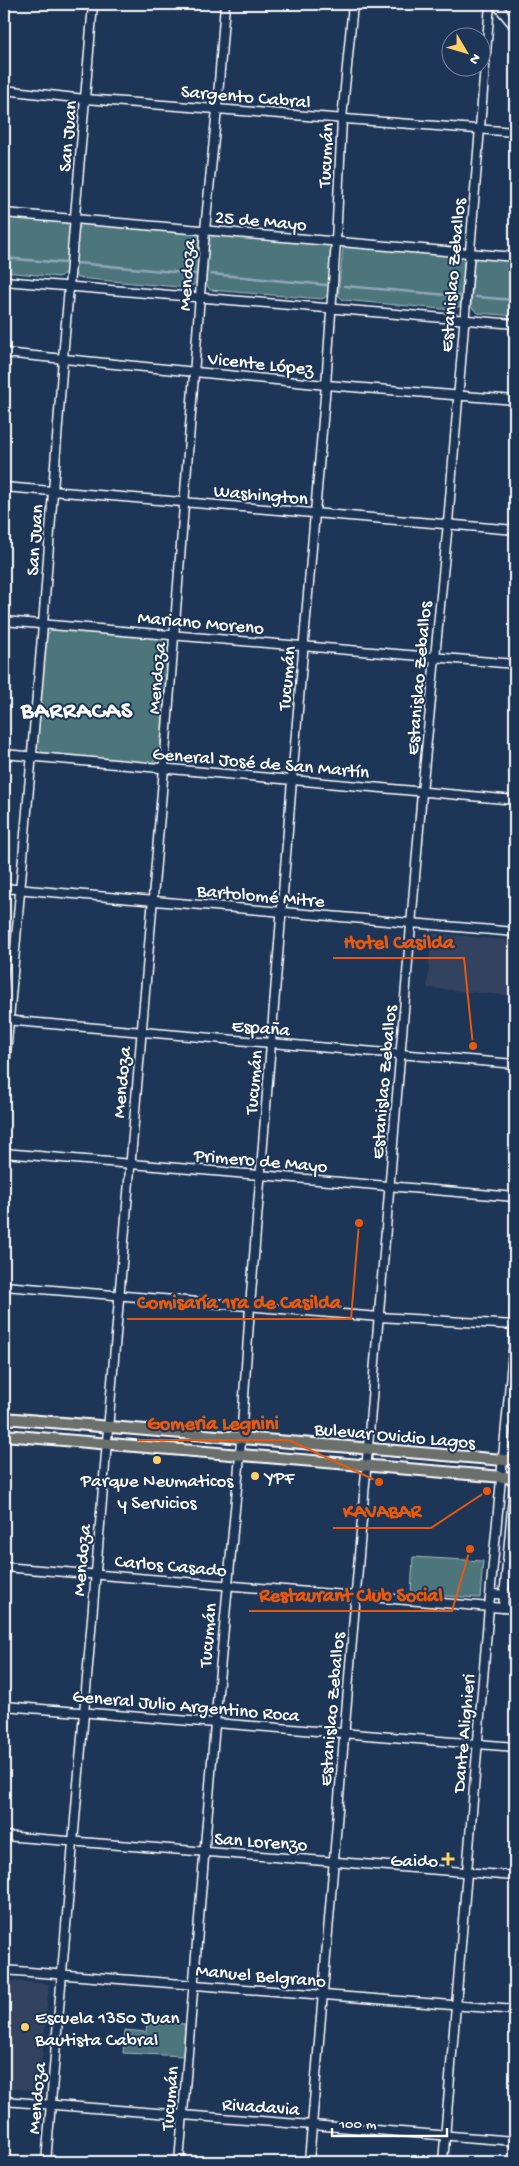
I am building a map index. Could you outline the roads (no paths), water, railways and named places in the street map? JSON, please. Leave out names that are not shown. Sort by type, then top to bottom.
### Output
[{"type":"main road","name":"Bulevar Ovidio Lagos","points":[[4,1418],[515,1461]]},
{"type":"main road","name":"Bulevar Ovidio Lagos","points":[[4,1435],[240,1456],[515,1477]]},
{"type":"street","name":"San Juan","points":[[4,1078],[6,1021],[32,755],[93,4]]},
{"type":"street","name":"Mendoza","points":[[46,2162],[151,901],[164,768],[205,230],[225,4]]},
{"type":"street","name":"Tucumán","points":[[179,2162],[215,1724],[240,1456],[260,1176],[326,385],[342,119],[353,4]]},
{"type":"street","name":"Estanislao Zeballos","points":[[309,2162],[357,1597],[400,1054],[422,792],[448,523],[490,4]]},
{"type":"street","points":[[496,4],[515,27]]},
{"type":"street","name":"Sargento Cabral","points":[[4,90],[85,99],[515,132]]},
{"type":"street","name":"25 de Mayo","points":[[4,213],[515,257]]},
{"type":"street","points":[[4,281],[515,324]]},
{"type":"street","name":"Vicente López","points":[[4,354],[63,358],[326,385],[515,400]]},
{"type":"street","name":"Washington","points":[[4,487],[515,530]]},
{"type":"street","name":"Mariano Moreno","points":[[4,621],[175,634],[304,648],[515,664]]},
{"type":"street","name":"General José de San Martín","points":[[4,754],[32,755],[515,800]]},
{"type":"street","name":"Bartolomé Mitre","points":[[4,888],[515,932]]},
{"type":"street","name":"España","points":[[6,1021],[515,1064]]},
{"type":"street","name":"Primero de Mayo","points":[[4,1153],[515,1197]]},
{"type":"street","points":[[4,1286],[379,1317],[515,1325]]},
{"type":"street","name":"Dante Alighieri","points":[[443,2162],[501,1477],[515,1340],[515,1307]]},
{"type":"street","points":[[503,1608],[515,1477]]},
{"type":"street","name":"Carlos Casado","points":[[4,1566],[515,1609]]},
{"type":"street","points":[[491,1594],[515,1595]]},
{"type":"street","name":"General Julio Argentino Roca","points":[[4,1706],[515,1747]]},
{"type":"street","name":"San Lorenzo","points":[[4,1836],[515,1876]]},
{"type":"street","name":"Manuel Belgrano","points":[[4,1970],[515,2010]]},
{"type":"street","name":"Rivadavia","points":[[4,2101],[515,2141]]},
{"type":"waterway","points":[[4,258],[64,263]]},
{"type":"waterway","points":[[77,263],[195,274]]},
{"type":"waterway","points":[[211,274],[326,285]]},
{"type":"waterway","points":[[344,286],[459,296]]},
{"type":"waterway","points":[[476,297],[515,300]]},
{"type":"place","name":"Hotel Casilda","points":[[473,1046]]},
{"type":"place","name":"Comisaría 1ra de Casilda","points":[[359,1223]]},
{"type":"place","name":"Parque Neumaticos y Servicios","points":[[157,1460]]},
{"type":"place","name":"YPF","points":[[255,1476]]},
{"type":"place","name":"Gomeria Legnini","points":[[379,1482]]},
{"type":"place","name":"KAVABAR","points":[[487,1491]]},
{"type":"place","name":"Restaurant Club Social","points":[[470,1549]]},
{"type":"place","name":"Gaido","points":[[448,1859]]},
{"type":"place","name":"Escuela 1350 Juan Bautista Cabral","points":[[25,2027]]},
{"type":"district","name":"BARRACAS","points":[[77,709]]}]
